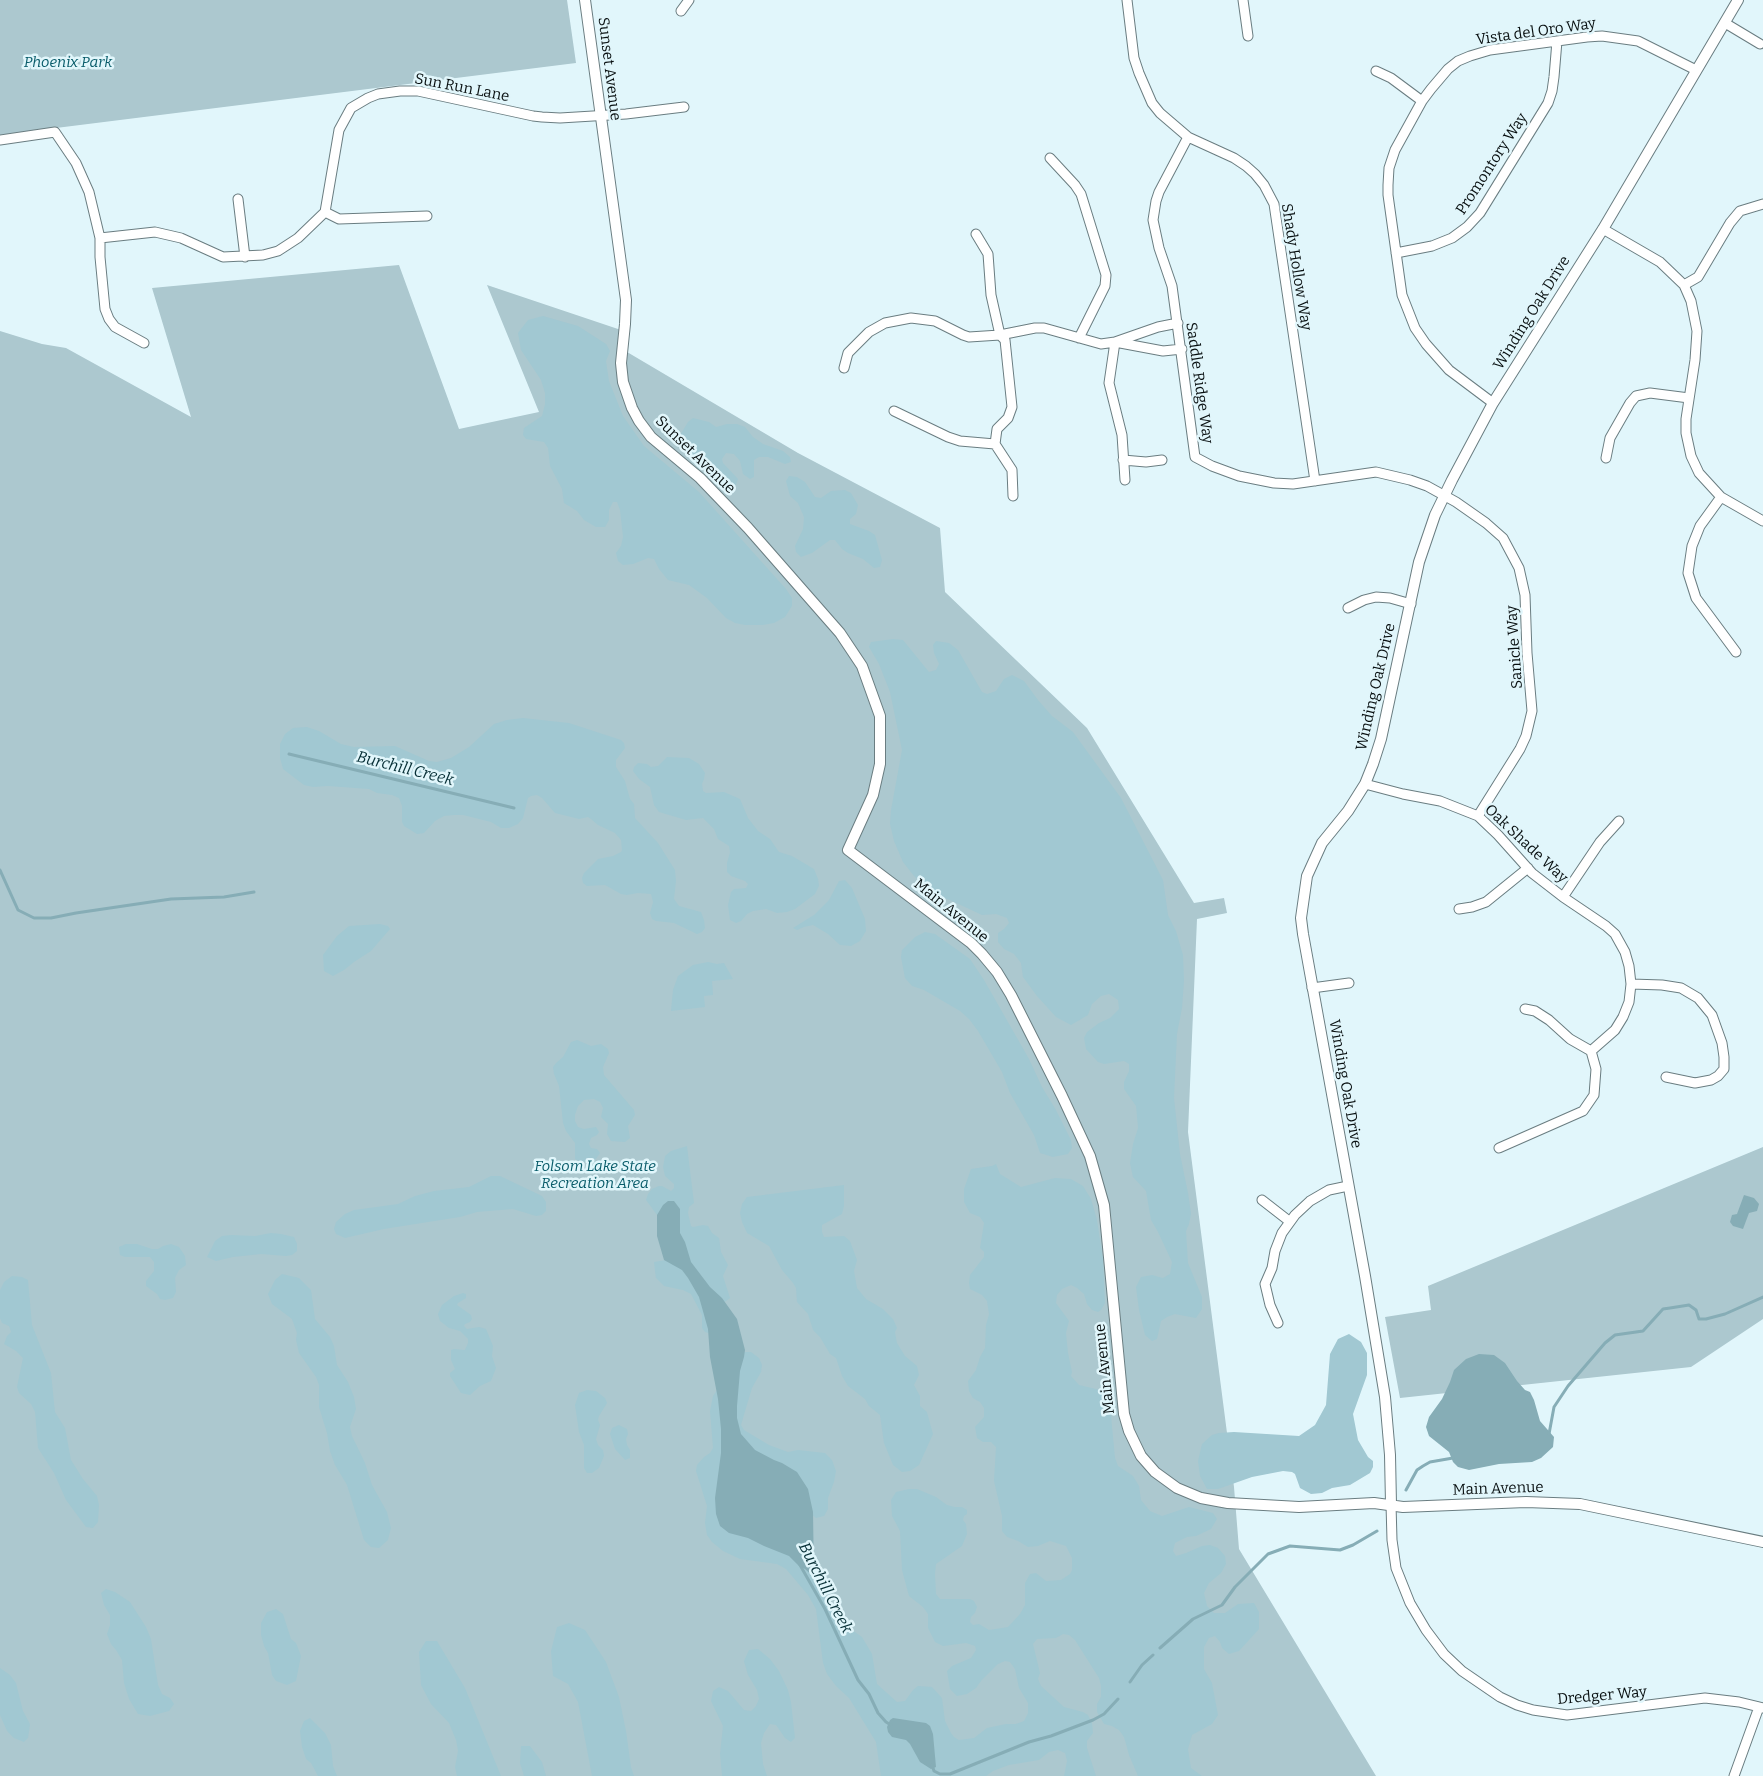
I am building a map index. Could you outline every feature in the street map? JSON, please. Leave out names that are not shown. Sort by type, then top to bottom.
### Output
[{"type":"street","name":"Sunset Avenue","points":[[585,0],[626,300],[621,363],[623,382],[632,408],[652,437],[700,478],[748,528],[840,633],[862,666],[880,716],[880,764],[873,795],[864,819],[848,850]]},
{"type":"street","points":[[681,11],[689,0]]},
{"type":"street","name":"Shady Hollow Way","points":[[1127,0],[1134,58],[1144,87],[1152,102],[1160,113],[1188,137],[1234,158],[1246,166],[1264,185],[1274,204],[1315,481]]},
{"type":"street","points":[[1243,0],[1248,36]]},
{"type":"street","name":"Winding Oak Drive","points":[[1391,1504],[1390,1455],[1385,1397],[1303,934],[1302,918],[1307,876],[1322,843],[1348,811],[1365,784],[1381,739],[1419,562],[1444,496],[1493,403],[1603,229],[1738,0]]},
{"type":"street","points":[[1725,23],[1760,44]]},
{"type":"street","name":"Vista del Oro Way","points":[[1493,403],[1449,370],[1426,344],[1415,328],[1402,295],[1388,195],[1389,168],[1395,150],[1422,102],[1448,69],[1458,61],[1490,50],[1557,41],[1602,36],[1638,41],[1696,70]]},
{"type":"street","name":"Promontory Way","points":[[1396,253],[1432,246],[1452,238],[1467,227],[1480,213],[1548,103],[1553,84],[1557,41]]},
{"type":"street","points":[[1376,71],[1390,78],[1422,102]]},
{"type":"street","name":"Sun Run Lane","points":[[325,212],[339,130],[351,108],[368,98],[400,91],[418,91],[532,116],[560,118],[600,114],[626,114],[684,107]]},
{"type":"street","points":[[0,140],[55,132],[76,163],[89,192],[100,238],[104,300],[109,319],[115,327],[144,343]]},
{"type":"street","name":"Saddle Ridge Way","points":[[1188,137],[1174,161],[1156,201],[1153,220],[1156,237],[1172,286],[1195,456],[1212,466],[1259,481],[1293,484],[1376,472],[1410,480],[1427,486],[1444,496]]},
{"type":"street","points":[[1050,158],[1081,194],[1106,275],[1105,286],[1079,338]]},
{"type":"street","points":[[238,199],[244,257]]},
{"type":"street","points":[[1684,285],[1698,277],[1740,211],[1763,204]]},
{"type":"street","points":[[100,238],[155,232],[181,238],[223,257],[244,257],[263,255],[288,246],[325,212],[340,218],[427,216]]},
{"type":"street","points":[[1603,229],[1660,262],[1684,285],[1691,301],[1697,331],[1686,433],[1691,456],[1699,473],[1721,497],[1763,521]]},
{"type":"street","points":[[976,234],[988,254],[991,295],[1000,335],[1005,340],[1012,407],[1008,418],[998,429],[995,444],[1012,470],[1013,496]]},
{"type":"street","points":[[844,368],[848,353],[869,332],[885,324],[911,318],[936,321],[969,337],[1000,335],[1044,328],[1101,344],[1115,342],[1158,327],[1178,323]]},
{"type":"street","points":[[1115,342],[1163,351],[1182,349]]},
{"type":"street","points":[[1115,342],[1109,383],[1122,435],[1125,480]]},
{"type":"street","points":[[1606,458],[1610,438],[1636,396],[1650,393],[1689,398]]},
{"type":"street","points":[[894,411],[960,441],[995,444]]},
{"type":"street","points":[[1123,460],[1146,462],[1162,460]]},
{"type":"street","name":"Sanicle Way","points":[[1444,496],[1486,523],[1503,538],[1518,568],[1525,596],[1526,653],[1532,711],[1526,736],[1520,749],[1478,816]]},
{"type":"street","points":[[1721,497],[1697,532],[1692,546],[1688,573],[1696,598],[1736,652]]},
{"type":"street","points":[[1348,608],[1364,600],[1376,597],[1390,598],[1411,604]]},
{"type":"street","name":"Oak Shade Way","points":[[1365,784],[1440,801],[1478,816],[1528,868],[1563,897],[1615,934],[1630,966],[1629,1002],[1616,1030],[1591,1051]]},
{"type":"street","points":[[1563,897],[1600,842],[1619,821]]},
{"type":"street","name":"Main Avenue","points":[[848,850],[971,943],[982,954],[997,972],[1011,995],[1062,1096],[1090,1156],[1104,1205],[1124,1414],[1134,1444],[1146,1463],[1164,1480],[1201,1498],[1228,1503],[1299,1507],[1372,1503],[1403,1507],[1526,1502],[1580,1504],[1763,1542]]},
{"type":"street","points":[[1459,909],[1486,902],[1528,868]]},
{"type":"street","points":[[1312,988],[1349,983]]},
{"type":"street","points":[[1631,984],[1681,988],[1698,998],[1712,1015],[1722,1043],[1724,1069],[1711,1080],[1695,1083],[1666,1077]]},
{"type":"street","points":[[1499,1148],[1583,1111],[1594,1094],[1596,1069],[1591,1051],[1570,1039],[1550,1020],[1535,1011],[1525,1009]]},
{"type":"street","points":[[1278,1322],[1270,1305],[1264,1284],[1272,1268],[1278,1242],[1302,1207],[1329,1190],[1348,1186]]},
{"type":"street","points":[[1262,1200],[1290,1222]]},
{"type":"street","name":"Dredger Way","points":[[1391,1504],[1392,1540],[1396,1568],[1410,1603],[1426,1630],[1444,1654],[1462,1671],[1500,1697],[1533,1710],[1567,1715],[1705,1698],[1739,1702],[1761,1708]]},
{"type":"street","points":[[1734,1776],[1761,1708]]},
{"type":"green space","name":"Phoenix Park","points":[[0,0],[567,0],[576,63],[0,135]]},
{"type":"green space","name":"Folsom Lake State Recreation Area","points":[[399,265],[459,429],[539,412],[487,285],[621,330],[622,349],[798,453],[940,528],[945,592],[1087,728],[1194,903],[1224,898],[1227,913],[1197,919],[1188,1132],[1234,1487],[1239,1549],[1376,1776],[0,1776],[0,331],[42,344],[66,348],[191,417],[152,288]]},
{"type":"green space","points":[[1763,1147],[1763,1319],[1691,1367],[1400,1398],[1385,1317],[1431,1310],[1428,1286]]},
{"type":"shaded area","points":[[543,316],[578,326],[606,344],[610,351],[606,361],[609,381],[623,416],[644,446],[699,492],[786,589],[792,598],[792,606],[785,617],[774,623],[763,625],[735,623],[726,618],[707,598],[689,585],[668,580],[654,559],[648,558],[633,564],[623,565],[618,561],[616,553],[621,546],[623,537],[620,510],[617,502],[613,502],[609,510],[609,520],[605,527],[596,527],[584,520],[577,511],[564,503],[562,489],[550,466],[548,448],[544,442],[526,439],[523,435],[524,428],[542,416],[545,393],[541,380],[521,350],[518,333],[528,320]]},
{"type":"shaded area","points":[[693,418],[709,422],[716,427],[737,424],[745,427],[753,437],[763,444],[783,451],[790,457],[791,462],[785,464],[768,457],[759,457],[754,460],[754,477],[750,479],[743,474],[740,461],[734,454],[726,453],[722,459],[723,463],[738,479],[735,487],[729,488],[721,484],[708,464],[682,446],[679,437],[688,422]]},
{"type":"shaded area","points":[[789,476],[797,477],[805,482],[815,497],[821,498],[831,491],[845,490],[851,493],[858,505],[856,514],[850,519],[850,524],[875,535],[882,560],[880,567],[874,568],[863,559],[848,553],[835,540],[830,540],[812,553],[801,557],[796,552],[795,546],[803,529],[804,517],[798,503],[790,496],[786,481]]},
{"type":"shaded area","points":[[893,639],[903,640],[929,672],[936,670],[939,664],[933,645],[936,641],[949,643],[958,650],[982,692],[987,694],[996,691],[1004,679],[1012,675],[1024,681],[1052,716],[1073,732],[1121,798],[1163,880],[1168,915],[1176,931],[1183,955],[1184,980],[1182,1008],[1177,1034],[1174,1098],[1180,1154],[1191,1214],[1186,1231],[1188,1263],[1202,1297],[1202,1309],[1196,1318],[1175,1314],[1167,1317],[1161,1321],[1157,1339],[1152,1341],[1145,1335],[1136,1287],[1141,1277],[1152,1275],[1163,1278],[1170,1274],[1172,1262],[1151,1220],[1146,1191],[1133,1177],[1130,1163],[1138,1128],[1136,1106],[1124,1089],[1129,1064],[1124,1061],[1104,1064],[1098,1062],[1086,1049],[1084,1038],[1087,1032],[1110,1018],[1119,1009],[1118,1000],[1109,994],[1101,996],[1092,1004],[1088,1015],[1071,1025],[1056,1017],[1023,977],[1021,963],[1014,954],[1004,949],[998,942],[998,933],[1009,923],[1007,918],[996,914],[982,915],[932,894],[903,862],[894,841],[890,824],[902,750],[890,692],[879,664],[869,647],[871,642]]},
{"type":"shaded area","points":[[523,718],[569,723],[621,740],[624,743],[625,748],[616,760],[616,767],[625,781],[630,799],[634,804],[635,818],[658,843],[675,870],[674,899],[679,906],[701,912],[705,928],[702,932],[697,934],[674,923],[652,919],[650,913],[653,902],[651,894],[638,893],[627,895],[621,894],[605,885],[587,886],[583,883],[584,873],[598,859],[621,852],[621,840],[615,833],[598,825],[588,817],[579,819],[555,813],[537,795],[528,798],[523,818],[518,824],[509,828],[501,828],[491,822],[463,815],[454,815],[444,816],[435,821],[424,833],[417,834],[404,826],[402,822],[402,806],[399,798],[377,793],[369,789],[304,785],[283,769],[280,758],[280,744],[285,734],[293,728],[307,727],[319,731],[341,744],[354,747],[395,746],[429,761],[437,762],[451,758],[469,747],[494,724]]},
{"type":"shaded area","points":[[667,757],[689,758],[699,764],[705,773],[702,784],[703,791],[706,793],[724,792],[740,799],[748,818],[758,831],[770,839],[779,852],[792,856],[814,869],[819,886],[815,894],[795,909],[787,912],[777,913],[766,909],[753,911],[736,923],[730,920],[728,905],[731,892],[734,889],[746,888],[748,884],[727,872],[729,846],[718,839],[714,829],[703,818],[686,820],[659,812],[654,805],[650,787],[639,779],[633,771],[638,763],[647,764],[651,767],[658,766]]},
{"type":"shaded area","points":[[845,880],[852,888],[865,919],[866,931],[860,941],[851,946],[840,945],[828,934],[813,925],[797,930],[793,928],[814,915],[829,900],[839,881]]},
{"type":"shaded area","points":[[380,924],[388,926],[390,929],[371,951],[333,976],[324,971],[323,955],[337,936],[349,926]]},
{"type":"shaded area","points":[[925,932],[935,934],[970,959],[984,980],[1029,1059],[1071,1140],[1072,1148],[1068,1154],[1053,1157],[1040,1153],[1034,1135],[1010,1093],[1002,1072],[969,1019],[960,1011],[924,990],[912,986],[905,978],[901,957],[902,950],[915,937]]},
{"type":"shaded area","points":[[708,962],[724,963],[733,979],[712,981],[713,995],[704,996],[705,1007],[671,1011],[673,990],[678,976],[693,965]]},
{"type":"shaded area","points":[[577,1040],[591,1046],[601,1044],[608,1049],[609,1053],[603,1067],[604,1075],[634,1110],[635,1115],[628,1126],[630,1138],[625,1142],[611,1141],[607,1134],[608,1124],[601,1117],[603,1108],[600,1102],[594,1099],[584,1100],[578,1106],[575,1121],[578,1127],[584,1129],[596,1127],[599,1132],[591,1138],[589,1144],[591,1148],[597,1149],[600,1153],[596,1159],[581,1163],[575,1159],[575,1143],[566,1131],[563,1123],[559,1086],[553,1067],[563,1057],[571,1042]]},
{"type":"shaded area","points":[[687,1146],[694,1203],[689,1207],[688,1213],[691,1226],[708,1226],[712,1233],[719,1238],[721,1252],[728,1265],[723,1276],[730,1298],[722,1304],[711,1334],[705,1332],[702,1328],[702,1315],[691,1294],[683,1290],[664,1286],[656,1278],[655,1271],[654,1262],[666,1260],[671,1212],[657,1215],[646,1200],[652,1189],[659,1186],[671,1191],[674,1188],[674,1184],[665,1176],[663,1167],[665,1156],[671,1151]]},
{"type":"shaded area","points":[[996,1164],[1000,1174],[1021,1187],[1055,1178],[1071,1179],[1083,1186],[1091,1199],[1097,1220],[1103,1260],[1105,1303],[1098,1312],[1092,1310],[1087,1304],[1084,1294],[1071,1285],[1062,1289],[1057,1295],[1056,1303],[1069,1321],[1066,1333],[1071,1376],[1079,1385],[1103,1392],[1110,1405],[1115,1458],[1118,1466],[1133,1476],[1139,1486],[1141,1500],[1150,1511],[1162,1516],[1189,1507],[1213,1513],[1217,1519],[1211,1529],[1175,1543],[1173,1551],[1176,1556],[1202,1546],[1210,1545],[1218,1548],[1225,1556],[1226,1564],[1221,1573],[1209,1583],[1204,1593],[1207,1606],[1214,1613],[1225,1613],[1238,1604],[1254,1603],[1259,1612],[1259,1629],[1239,1651],[1229,1654],[1222,1648],[1215,1636],[1209,1638],[1204,1647],[1204,1669],[1212,1683],[1218,1715],[1212,1724],[1192,1735],[1188,1749],[1191,1768],[1202,1776],[1138,1776],[1124,1737],[1119,1730],[1104,1724],[1097,1712],[1097,1704],[1101,1697],[1099,1678],[1075,1640],[1069,1635],[1063,1634],[1056,1638],[1037,1639],[1033,1644],[1040,1673],[1038,1679],[1041,1686],[1064,1707],[1088,1715],[1092,1723],[1093,1733],[1087,1741],[1087,1748],[1096,1776],[1064,1776],[1067,1761],[1065,1753],[1058,1750],[1049,1752],[1039,1760],[1009,1765],[986,1776],[881,1776],[876,1742],[849,1698],[827,1674],[823,1663],[816,1609],[808,1595],[786,1569],[777,1564],[740,1559],[723,1551],[707,1535],[705,1523],[707,1506],[696,1471],[697,1465],[713,1448],[710,1411],[713,1396],[740,1357],[745,1352],[751,1352],[759,1358],[762,1365],[761,1372],[752,1388],[741,1425],[744,1430],[769,1445],[788,1452],[798,1450],[825,1453],[832,1460],[836,1471],[828,1498],[828,1509],[824,1516],[816,1518],[810,1513],[810,1565],[826,1598],[836,1607],[852,1630],[862,1637],[872,1654],[877,1684],[897,1702],[905,1701],[918,1686],[932,1687],[942,1698],[945,1721],[951,1733],[959,1740],[974,1738],[987,1728],[1024,1721],[1028,1713],[1028,1703],[1019,1688],[1015,1669],[1010,1662],[1005,1661],[998,1664],[976,1688],[967,1694],[957,1696],[950,1689],[947,1671],[952,1666],[971,1658],[976,1650],[975,1646],[966,1643],[943,1646],[935,1642],[928,1628],[928,1614],[923,1607],[909,1596],[902,1570],[900,1531],[892,1516],[891,1500],[896,1492],[917,1489],[936,1497],[947,1505],[962,1507],[967,1510],[963,1520],[966,1524],[967,1534],[962,1546],[936,1564],[936,1594],[940,1599],[970,1599],[974,1601],[977,1607],[971,1617],[970,1622],[973,1625],[979,1624],[989,1630],[1008,1627],[1020,1614],[1025,1605],[1025,1583],[1030,1574],[1036,1573],[1046,1581],[1061,1580],[1070,1574],[1072,1570],[1072,1558],[1066,1546],[1050,1541],[1038,1546],[1028,1547],[1007,1537],[1002,1531],[1002,1516],[994,1481],[996,1447],[991,1442],[983,1442],[977,1438],[975,1427],[984,1417],[984,1408],[980,1402],[973,1398],[969,1391],[968,1381],[976,1370],[985,1348],[986,1325],[989,1314],[987,1301],[982,1295],[970,1289],[970,1275],[984,1257],[984,1252],[980,1248],[984,1223],[980,1217],[970,1213],[964,1202],[964,1189],[971,1169]]},
{"type":"shaded area","points":[[491,1176],[500,1176],[542,1196],[546,1202],[546,1211],[542,1215],[536,1216],[513,1209],[477,1212],[460,1217],[384,1229],[345,1238],[336,1234],[334,1229],[336,1222],[345,1214],[354,1210],[398,1204],[415,1196],[434,1191],[469,1187]]},
{"type":"shaded area","points":[[844,1185],[842,1214],[822,1225],[822,1232],[824,1237],[844,1236],[850,1241],[857,1260],[854,1271],[857,1288],[866,1299],[883,1309],[893,1319],[897,1328],[895,1332],[897,1343],[905,1356],[917,1366],[919,1375],[914,1385],[920,1396],[920,1406],[927,1412],[933,1434],[919,1465],[910,1471],[902,1472],[893,1465],[884,1443],[880,1415],[869,1406],[865,1399],[848,1386],[842,1376],[836,1358],[830,1354],[820,1337],[813,1330],[808,1314],[797,1302],[796,1288],[793,1283],[782,1270],[769,1246],[747,1233],[742,1222],[740,1213],[742,1204],[747,1197]]},
{"type":"shaded area","points":[[1744,1195],[1754,1198],[1759,1204],[1757,1211],[1749,1213],[1743,1229],[1733,1226],[1730,1222],[1732,1215],[1737,1214]]},
{"type":"shaded area","points":[[668,1201],[674,1201],[680,1209],[680,1233],[691,1262],[710,1287],[722,1298],[737,1319],[745,1350],[740,1371],[737,1406],[737,1418],[741,1434],[755,1450],[797,1472],[808,1489],[813,1512],[814,1577],[789,1556],[748,1538],[729,1533],[720,1526],[716,1514],[715,1498],[721,1453],[721,1429],[718,1399],[710,1357],[708,1329],[699,1297],[688,1278],[682,1270],[664,1260],[657,1236],[657,1215]]},
{"type":"shaded area","points":[[271,1233],[294,1237],[297,1251],[292,1255],[286,1256],[261,1254],[216,1261],[207,1257],[215,1241],[222,1236],[255,1236]]},
{"type":"shaded area","points":[[126,1244],[137,1244],[152,1249],[158,1249],[171,1244],[179,1247],[185,1256],[186,1265],[179,1270],[175,1278],[176,1292],[173,1298],[160,1299],[157,1294],[146,1286],[146,1281],[154,1271],[154,1262],[150,1257],[125,1257],[120,1255],[119,1247]]},
{"type":"shaded area","points":[[282,1274],[299,1278],[311,1290],[315,1319],[330,1337],[334,1346],[337,1365],[348,1382],[354,1397],[356,1409],[350,1427],[352,1436],[365,1463],[372,1485],[387,1512],[391,1528],[388,1540],[379,1548],[371,1547],[364,1540],[347,1485],[335,1465],[319,1407],[319,1385],[316,1377],[299,1353],[296,1340],[297,1333],[292,1319],[272,1304],[268,1294],[275,1280]]},
{"type":"shaded area","points":[[12,1276],[28,1280],[32,1325],[51,1373],[55,1412],[65,1428],[71,1460],[97,1496],[99,1505],[98,1522],[93,1528],[86,1527],[66,1500],[54,1473],[38,1448],[35,1412],[31,1404],[19,1393],[17,1387],[23,1358],[4,1344],[11,1332],[9,1326],[2,1323],[0,1318],[0,1290],[4,1282]]},
{"type":"shaded area","points":[[466,1294],[466,1298],[457,1305],[471,1315],[472,1319],[464,1326],[467,1329],[479,1327],[486,1329],[493,1346],[492,1356],[496,1368],[491,1381],[480,1386],[470,1395],[461,1393],[450,1376],[450,1373],[455,1369],[451,1360],[451,1350],[465,1350],[468,1339],[460,1331],[449,1328],[440,1321],[438,1314],[442,1305],[454,1296]]},
{"type":"shaded area","points":[[1349,1334],[1361,1342],[1367,1353],[1367,1375],[1353,1414],[1358,1440],[1368,1457],[1373,1461],[1370,1473],[1350,1485],[1332,1488],[1322,1493],[1311,1494],[1300,1488],[1295,1474],[1283,1471],[1252,1477],[1218,1489],[1207,1489],[1200,1476],[1198,1461],[1202,1444],[1212,1435],[1234,1432],[1299,1436],[1315,1425],[1326,1405],[1330,1354],[1338,1339]]},
{"type":"shaded area","points":[[1479,1354],[1494,1355],[1505,1363],[1517,1381],[1525,1390],[1530,1392],[1540,1421],[1554,1437],[1553,1447],[1541,1458],[1532,1462],[1499,1464],[1469,1470],[1458,1467],[1453,1462],[1449,1452],[1429,1436],[1426,1427],[1429,1417],[1442,1399],[1454,1370],[1466,1359]]},
{"type":"shaded area","points":[[587,1390],[596,1391],[605,1398],[607,1403],[599,1416],[600,1425],[596,1439],[598,1445],[603,1450],[604,1456],[599,1468],[592,1473],[587,1473],[584,1468],[584,1445],[579,1432],[575,1405],[579,1393]]},
{"type":"shaded area","points":[[619,1425],[627,1429],[628,1434],[626,1439],[630,1450],[630,1458],[625,1460],[615,1449],[610,1434],[612,1428]]},
{"type":"shaded area","points":[[106,1589],[115,1592],[130,1602],[146,1627],[151,1639],[158,1685],[162,1694],[170,1698],[174,1704],[169,1711],[150,1716],[138,1714],[129,1699],[124,1683],[122,1660],[111,1644],[107,1634],[110,1625],[110,1615],[104,1605],[101,1593]]},
{"type":"shaded area","points":[[276,1609],[283,1614],[291,1639],[296,1643],[301,1656],[296,1681],[287,1685],[276,1681],[272,1675],[268,1653],[261,1635],[261,1623],[267,1612]]},
{"type":"shaded area","points":[[569,1623],[585,1630],[606,1662],[619,1697],[634,1776],[592,1776],[578,1702],[568,1684],[553,1676],[551,1651],[557,1627]]},
{"type":"shaded area","points":[[426,1641],[437,1641],[465,1688],[501,1776],[457,1776],[455,1767],[458,1751],[456,1740],[449,1723],[431,1704],[421,1685],[419,1652]]},
{"type":"shaded area","points":[[758,1649],[770,1659],[779,1671],[788,1690],[795,1738],[791,1742],[785,1738],[776,1725],[770,1724],[764,1733],[761,1743],[763,1764],[767,1776],[722,1776],[720,1754],[723,1726],[711,1701],[713,1691],[719,1687],[728,1691],[744,1710],[751,1711],[759,1699],[744,1661],[749,1650]]},
{"type":"shaded area","points":[[0,1668],[10,1675],[16,1683],[23,1711],[30,1724],[28,1738],[24,1742],[14,1738],[7,1731],[0,1715]]},
{"type":"shaded area","points":[[310,1718],[325,1733],[331,1745],[333,1766],[337,1776],[318,1776],[311,1763],[306,1759],[300,1731],[304,1721]]},
{"type":"shaded area","points":[[893,1718],[926,1723],[930,1726],[933,1734],[936,1767],[931,1769],[920,1762],[906,1740],[892,1737],[887,1727]]},
{"type":"shaded area","points":[[521,1746],[530,1746],[542,1762],[546,1776],[524,1776],[520,1763]]},
{"type":"waterway","name":"Burchill Creek","points":[[289,754],[514,808]]},
{"type":"waterway","points":[[0,870],[18,910],[34,918],[51,918],[171,899],[224,897],[254,892]]},
{"type":"waterway","name":"Burchill Creek","points":[[1549,1434],[1554,1407],[1568,1386],[1605,1343],[1615,1335],[1643,1331],[1663,1309],[1689,1305],[1696,1310],[1699,1319],[1706,1319],[1725,1314],[1763,1297]]},
{"type":"waterway","name":"Burchill Creek","points":[[1406,1490],[1417,1470],[1430,1462],[1453,1458]]},
{"type":"waterway","points":[[1160,1648],[1193,1619],[1222,1605],[1235,1587],[1268,1554],[1290,1546],[1340,1550],[1377,1531]]},
{"type":"waterway","name":"Burchill Creek","points":[[800,1565],[825,1609],[858,1680],[869,1694],[878,1713],[891,1725]]},
{"type":"waterway","points":[[1130,1682],[1142,1665],[1153,1655]]},
{"type":"waterway","name":"Burchill Creek","points":[[932,1765],[934,1771],[940,1774],[950,1774],[1029,1742],[1093,1720],[1104,1714],[1118,1699]]}]
